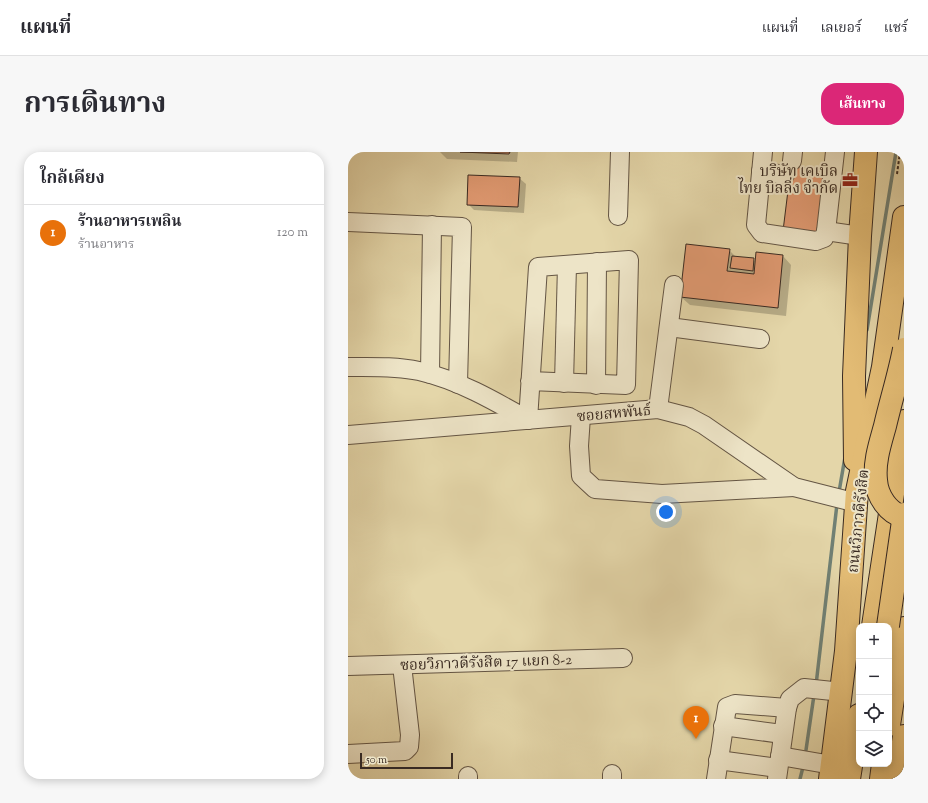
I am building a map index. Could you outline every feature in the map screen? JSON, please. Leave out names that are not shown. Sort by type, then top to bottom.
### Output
[{"type":"main road","points":[[847,498],[855,453],[854,383],[864,157]]},
{"type":"main road","name":"ถนนวิภาวดีรังสิต","points":[[831,772],[842,692],[850,603],[847,498],[883,367],[904,217]]},
{"type":"main road","points":[[888,623],[904,515],[898,515],[886,505],[878,493],[876,480],[880,446],[899,376],[904,349]]},
{"type":"main road","name":"ถนนวิภาวดีรังสิต","points":[[873,623],[904,421]]},
{"type":"main road","points":[[892,706],[904,628]]},
{"type":"main road","points":[[849,779],[856,731]]},
{"type":"main road","points":[[880,774],[904,736]]},
{"type":"street","points":[[618,216],[620,152]]},
{"type":"street","points":[[763,152],[756,225],[758,230],[762,233],[816,241],[824,238],[826,231],[834,152]]},
{"type":"street","points":[[761,171],[790,163]]},
{"type":"street","points":[[348,222],[462,227],[458,384]]},
{"type":"street","points":[[430,374],[432,225]]},
{"type":"street","points":[[826,231],[860,236]]},
{"type":"street","points":[[348,367],[400,368],[430,374],[458,384],[492,400],[528,420],[530,381],[538,267],[629,260],[626,385],[596,385],[530,381]]},
{"type":"street","points":[[596,385],[597,262]]},
{"type":"street","points":[[564,383],[567,265]]},
{"type":"street","points":[[658,409],[674,285]]},
{"type":"street","points":[[669,327],[760,339]]},
{"type":"street","name":"ซอยสหพันธ์","points":[[348,434],[658,409],[689,417],[704,425],[794,487],[847,498]]},
{"type":"street","points":[[581,416],[579,446],[581,476],[595,489],[662,494],[794,487]]},
{"type":"street","name":"ซอยวิภาวดีรังสิต 17 แยก 8-2","points":[[348,666],[623,658]]},
{"type":"street","points":[[348,754],[397,752],[405,751],[409,747],[410,735],[402,665]]},
{"type":"street","points":[[778,768],[782,734],[790,699],[804,688],[842,692]]},
{"type":"street","points":[[716,779],[727,707],[735,704],[787,708]]},
{"type":"street","points":[[723,726],[782,734]]},
{"type":"street","points":[[718,760],[778,768],[831,772]]},
{"type":"path","points":[[897,174],[900,152]]},
{"type":"building","points":[[460,152],[510,152],[509,154]]},
{"type":"building","points":[[791,166],[830,171],[822,236],[783,231]]},
{"type":"building","points":[[468,175],[520,177],[518,207],[467,205]]},
{"type":"building","points":[[686,244],[730,249],[727,271],[754,274],[756,252],[783,255],[778,308],[680,297]]},
{"type":"building","points":[[732,256],[754,258],[753,271],[730,268]]},
{"type":"waterway","points":[[867,330],[896,152]]},
{"type":"waterway","points":[[839,492],[845,457]]},
{"type":"waterway","points":[[816,685],[837,504]]},
{"type":"waterway","points":[[806,750],[814,695]]},
{"type":"waterway","points":[[800,779],[803,767]]},
{"type":"place","name":"บริษัท เคเบิล ไทย บิลลิ่ง จำกัด","points":[[850,180]]},
{"type":"place","name":"ร้านอาหารเพลิน","points":[[696,739]]}]
